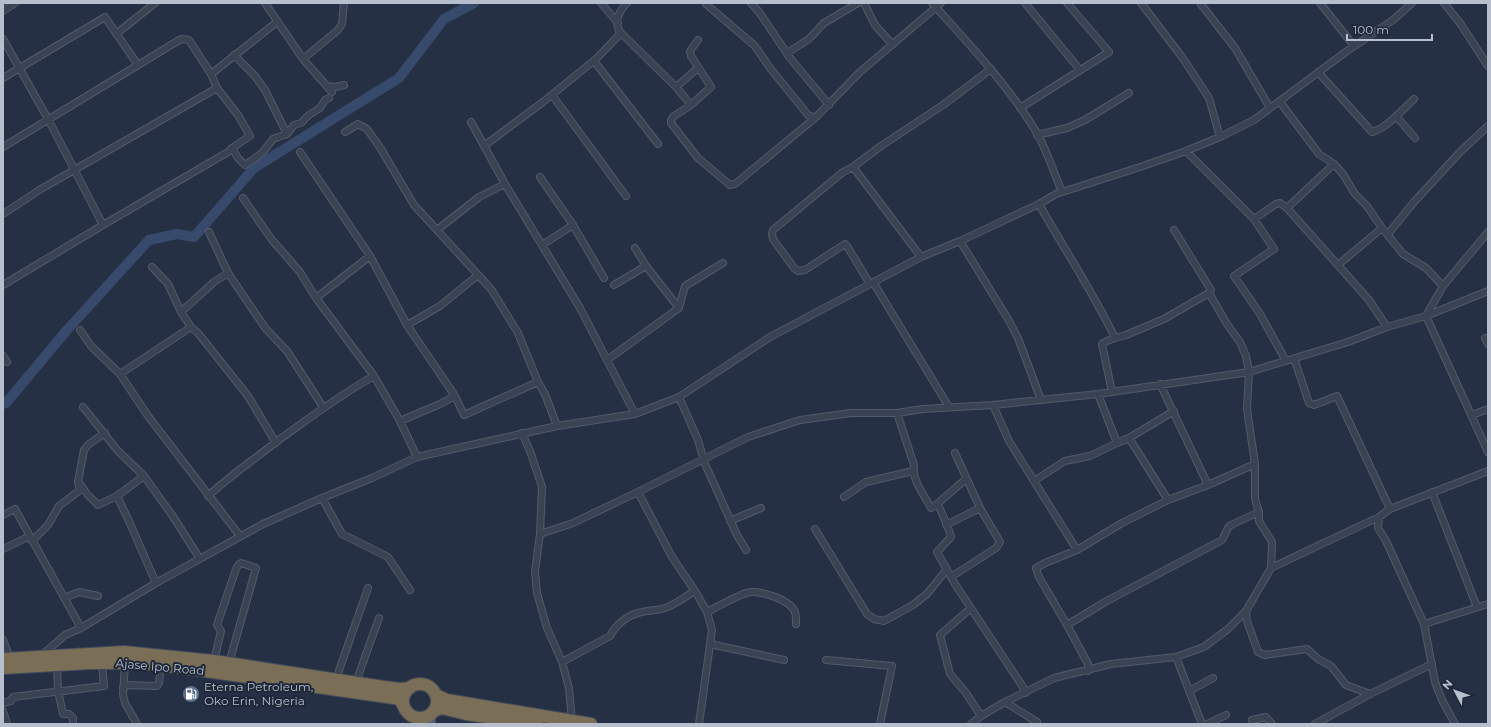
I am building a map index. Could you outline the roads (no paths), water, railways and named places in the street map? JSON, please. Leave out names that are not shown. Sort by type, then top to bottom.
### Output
[{"type":"highway","name":"Ajase Ipo Road","points":[[5,662],[57,665],[95,660],[124,652],[230,663],[394,688],[410,688]]},
{"type":"highway","name":"Ajase Ipo Road","points":[[5,662],[41,656],[160,665],[400,699],[409,712]]},
{"type":"highway","points":[[537,724],[466,714],[442,708],[431,716],[422,718],[409,712],[404,698],[410,688],[424,685],[431,688],[436,695],[447,700],[572,723],[591,724]]},
{"type":"highway","points":[[431,716],[436,706],[436,695]]},
{"type":"main road","points":[[409,712],[422,724]]},
{"type":"street","points":[[3,10],[15,3]]},
{"type":"street","points":[[116,34],[155,3]]},
{"type":"street","points":[[232,148],[238,158],[245,165],[254,160],[263,152],[273,139],[287,134],[294,125],[301,123],[320,108],[330,95],[327,86],[303,59],[265,3]]},
{"type":"street","points":[[303,59],[338,30],[342,24],[344,3]]},
{"type":"street","points":[[601,3],[618,23]]},
{"type":"street","points":[[484,146],[552,95],[594,61],[621,33],[618,23],[619,11],[627,3]]},
{"type":"street","points":[[751,3],[759,12],[787,53],[829,105]]},
{"type":"street","points":[[787,53],[809,38],[824,23],[858,3]]},
{"type":"street","points":[[864,3],[875,25],[892,44]]},
{"type":"street","points":[[698,40],[690,51],[691,56],[711,87],[691,105],[674,116],[671,123],[698,158],[730,186],[735,184],[815,118],[860,72],[934,5],[941,3]]},
{"type":"street","points":[[1025,3],[1080,70]]},
{"type":"street","points":[[1020,108],[1109,52],[1067,3]]},
{"type":"street","points":[[1141,3],[1182,57],[1209,98],[1220,137]]},
{"type":"street","points":[[1200,3],[1235,48],[1270,108]]},
{"type":"street","points":[[1320,3],[1354,46]]},
{"type":"street","points":[[41,656],[66,635],[81,628],[156,583],[240,536],[263,524],[372,478],[417,457],[557,426],[635,414],[679,397],[770,337],[921,258],[1062,192],[1186,151],[1220,137],[1254,120],[1354,46],[1393,20],[1412,3]]},
{"type":"street","points":[[1444,3],[1460,23],[1488,66]]},
{"type":"street","points":[[706,4],[755,46],[775,74],[808,114],[815,118]]},
{"type":"street","points":[[934,5],[991,69],[1020,108],[1037,135],[1062,192]]},
{"type":"street","points":[[3,78],[105,17],[138,65]]},
{"type":"street","points":[[211,74],[277,22]]},
{"type":"street","points":[[619,30],[676,87],[691,105]]},
{"type":"street","points":[[3,38],[48,119],[103,225]]},
{"type":"street","points":[[3,147],[181,39],[189,40],[211,74],[217,88],[238,115],[250,136],[228,152],[3,285]]},
{"type":"street","points":[[234,55],[255,76],[265,90],[287,134]]},
{"type":"street","points":[[594,61],[658,144]]},
{"type":"street","points":[[676,87],[698,68]]},
{"type":"street","points":[[948,407],[872,283],[845,244],[805,270],[798,270],[794,268],[773,239],[772,234],[773,230],[843,172],[853,167],[881,146],[943,105],[991,69]]},
{"type":"street","points":[[1318,72],[1372,132],[1376,131],[1396,116],[1414,99]]},
{"type":"street","points":[[327,86],[335,87],[344,84]]},
{"type":"street","points":[[3,214],[41,189],[217,88]]},
{"type":"street","points":[[1037,135],[1066,128],[1085,120],[1129,93]]},
{"type":"street","points":[[552,95],[626,196]]},
{"type":"street","points":[[1280,102],[1319,154],[1334,164],[1403,254],[1426,268],[1443,286]]},
{"type":"street","points":[[1396,116],[1415,138]]},
{"type":"street","points":[[471,122],[505,184],[580,308],[635,414]]},
{"type":"street","points":[[345,132],[352,126],[358,124],[367,129],[387,157],[414,205],[491,289],[518,333],[538,382],[545,394],[557,426]]},
{"type":"street","points":[[1388,234],[1424,191],[1488,126]]},
{"type":"street","points":[[1186,151],[1254,219],[1274,249],[1234,276],[1260,314],[1286,361]]},
{"type":"street","points":[[300,152],[370,256],[407,324],[455,396],[464,415],[538,382]]},
{"type":"street","points":[[1287,208],[1334,164]]},
{"type":"street","points":[[853,167],[921,258]]},
{"type":"street","points":[[540,177],[573,225],[604,278]]},
{"type":"street","points":[[437,230],[479,197],[505,184]]},
{"type":"street","points":[[243,198],[272,240],[300,272],[316,298],[374,376],[400,421],[417,457]]},
{"type":"street","points":[[1254,219],[1276,204],[1280,203],[1287,208],[1369,300],[1386,327]]},
{"type":"street","points":[[1039,204],[1103,313],[1115,338]]},
{"type":"street","points":[[542,245],[573,225]]},
{"type":"street","points":[[1338,265],[1382,228]]},
{"type":"street","points":[[971,724],[981,716],[1005,702],[1054,678],[1088,671],[1111,664],[1176,657],[1204,647],[1228,630],[1246,611],[1271,568],[1272,542],[1259,522],[1259,512],[1255,499],[1255,464],[1247,410],[1248,372],[1246,356],[1240,342],[1227,324],[1209,293],[1211,290],[1203,275],[1174,230]]},
{"type":"street","points":[[209,232],[228,273],[266,329],[287,351],[323,408]]},
{"type":"street","points":[[1426,316],[1443,286],[1488,232]]},
{"type":"street","points":[[960,241],[1018,338],[1041,400]]},
{"type":"street","points":[[635,248],[646,266],[679,308]]},
{"type":"street","points":[[316,298],[370,256]]},
{"type":"street","points":[[608,360],[679,308],[685,286],[723,262]]},
{"type":"street","points":[[614,285],[646,266]]},
{"type":"street","points":[[152,267],[168,284],[181,312],[191,327],[198,333],[248,396],[276,443]]},
{"type":"street","points":[[181,312],[214,282],[228,273]]},
{"type":"street","points":[[407,324],[440,306],[478,275]]},
{"type":"street","points":[[540,534],[573,523],[748,437],[800,420],[850,413],[897,413],[1098,394],[1248,372],[1348,342],[1386,327],[1426,316],[1488,291]]},
{"type":"street","points":[[1112,392],[1102,344],[1107,340],[1126,335],[1164,319],[1209,293]]},
{"type":"street","points":[[1426,316],[1488,452]]},
{"type":"street","points":[[120,374],[191,327]]},
{"type":"street","points":[[80,330],[92,346],[120,374],[148,416],[240,536]]},
{"type":"street","points":[[1485,338],[1488,344]]},
{"type":"street","points":[[1294,358],[1309,402],[1314,406],[1337,396],[1390,509]]},
{"type":"street","points":[[208,496],[227,478],[323,408],[357,385],[374,376]]},
{"type":"street","points":[[1160,384],[1208,485]]},
{"type":"street","points":[[1098,394],[1117,443]]},
{"type":"street","points":[[400,421],[455,396]]},
{"type":"street","points":[[679,397],[698,440],[703,458],[730,521],[746,550]]},
{"type":"street","points":[[992,405],[1009,441],[1077,550]]},
{"type":"street","points":[[83,407],[118,451],[144,476],[172,515],[200,559]]},
{"type":"street","points":[[1472,415],[1488,408]]},
{"type":"street","points":[[1034,481],[1065,461],[1090,456],[1129,438],[1174,411]]},
{"type":"street","points":[[897,413],[914,465],[913,470],[931,508],[966,479]]},
{"type":"street","points":[[3,549],[31,538],[44,530],[58,506],[80,490],[78,482],[84,450],[89,444],[105,433]]},
{"type":"street","points":[[522,433],[530,451],[542,487],[540,534],[535,571],[537,593],[547,628],[562,662],[570,688],[572,723]]},
{"type":"street","points":[[1129,438],[1168,500]]},
{"type":"street","points":[[951,577],[996,548],[1000,542],[980,508],[955,453]]},
{"type":"street","points":[[1088,671],[1088,664],[1039,577],[1036,568],[1077,550],[1122,523],[1168,500],[1208,485],[1255,464]]},
{"type":"street","points":[[844,497],[866,482],[913,470]]},
{"type":"street","points":[[1271,568],[1379,517],[1390,509],[1488,471]]},
{"type":"street","points":[[78,482],[98,505],[117,496],[144,476]]},
{"type":"street","points":[[638,492],[672,557],[707,612],[712,630],[699,724]]},
{"type":"street","points":[[1432,492],[1477,607]]},
{"type":"street","points":[[117,496],[156,583]]},
{"type":"street","points":[[322,498],[342,534],[388,557],[410,590]]},
{"type":"street","points":[[937,504],[940,506],[946,525],[950,530],[951,537],[937,552],[970,608],[1023,687],[1025,693]]},
{"type":"street","points":[[730,521],[761,508]]},
{"type":"street","points":[[946,525],[980,508]]},
{"type":"street","points":[[3,515],[15,509],[81,628]]},
{"type":"street","points":[[1067,625],[1106,602],[1222,540],[1229,526],[1259,512]]},
{"type":"street","points":[[1379,517],[1378,528],[1386,541],[1424,624],[1435,682],[1442,700],[1455,724]]},
{"type":"street","points":[[815,529],[867,614],[874,619],[884,621],[913,605],[927,594],[947,569]]},
{"type":"street","points":[[214,661],[221,631],[217,625],[236,569],[238,564],[241,563],[256,568],[230,663]]},
{"type":"street","points":[[336,679],[368,588]]},
{"type":"street","points":[[562,662],[610,636],[616,627],[632,615],[666,608],[695,591]]},
{"type":"street","points":[[707,612],[746,593],[754,591],[770,595],[789,604],[794,611],[796,624]]},
{"type":"street","points":[[64,598],[79,592],[98,596]]},
{"type":"street","points":[[1424,624],[1488,604]]},
{"type":"street","points":[[970,608],[940,635],[950,674],[966,693],[981,716]]},
{"type":"street","points":[[1246,611],[1247,621],[1258,652],[1265,655],[1307,649],[1318,659],[1331,666],[1346,685],[1370,694]]},
{"type":"street","points":[[356,682],[379,618]]},
{"type":"street","points":[[3,640],[5,662]]},
{"type":"street","points":[[710,644],[784,660]]},
{"type":"street","points":[[1176,657],[1202,724]]},
{"type":"street","points":[[3,704],[11,701],[12,697],[104,686],[95,660]]},
{"type":"street","points":[[826,660],[892,666],[880,724]]},
{"type":"street","points":[[125,663],[123,688],[125,703],[137,724]]},
{"type":"street","points":[[1315,724],[1370,694],[1432,664]]},
{"type":"street","points":[[57,665],[58,691],[63,714],[69,714],[73,718],[74,724]]},
{"type":"street","points":[[123,688],[128,685],[157,686],[159,682],[160,665]]},
{"type":"street","points":[[1190,691],[1213,678]]},
{"type":"street","points":[[1005,702],[1037,722]]},
{"type":"street","points":[[3,711],[7,724]]},
{"type":"street","points":[[1207,724],[1226,715]]},
{"type":"street","points":[[1252,720],[1266,717],[1272,724]]},
{"type":"waterway","points":[[3,404],[6,403],[67,330],[149,240],[177,234],[194,237],[254,168],[399,78],[444,19],[474,3]]},
{"type":"place","name":"Eterna Petroleum, Oko Erin, Nigeria","points":[[191,694]]}]
